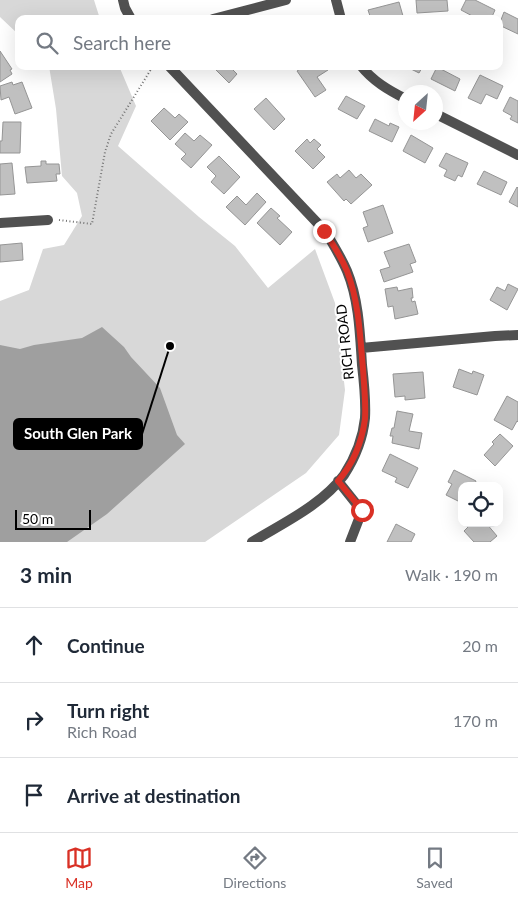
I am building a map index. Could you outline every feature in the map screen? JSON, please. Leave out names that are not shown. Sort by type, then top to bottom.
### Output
[{"type":"street","points":[[123,0],[129,15]]},
{"type":"street","points":[[228,15],[286,0]]},
{"type":"street","points":[[336,0],[340,15]]},
{"type":"street","name":"RICH ROAD","points":[[173,70],[324,231],[337,251],[347,272],[358,319],[365,419],[361,439],[354,458],[329,492],[252,542]]},
{"type":"street","points":[[364,70],[382,86],[398,95]]},
{"type":"street","points":[[443,117],[518,154]]},
{"type":"street","points":[[0,223],[48,220]]},
{"type":"street","points":[[361,348],[518,335]]},
{"type":"street","points":[[338,481],[362,510],[350,542]]},
{"type":"path","points":[[48,220],[92,224],[105,152],[111,134],[151,70]]},
{"type":"shaded area","points":[[0,0],[94,0],[99,15],[15,15],[15,31],[0,17]]},
{"type":"shaded area","points":[[50,70],[121,70],[136,106],[118,146],[235,246],[268,288],[315,249],[335,303],[345,390],[339,435],[306,473],[205,542],[0,542],[0,301],[29,290],[43,249],[64,245],[82,216],[77,193],[62,176],[56,109]]},
{"type":"shaded area","points":[[102,327],[124,347],[160,388],[177,435],[185,444],[107,514],[67,542],[0,542],[0,345],[20,349],[82,338]]},
{"type":"building","points":[[416,0],[447,0],[448,11],[417,13]]},
{"type":"building","points":[[466,0],[475,0],[495,10],[493,15],[470,15],[461,10]]},
{"type":"building","points":[[399,2],[403,15],[370,15],[368,10]]},
{"type":"building","points":[[504,12],[518,19],[518,34],[503,27]]},
{"type":"building","points":[[0,51],[12,69],[10,70],[12,74],[0,82]]},
{"type":"building","points":[[216,70],[233,70],[237,74],[229,83]]},
{"type":"building","points":[[328,70],[317,77],[326,90],[315,97],[297,71]]},
{"type":"building","points":[[436,70],[443,70],[460,79],[455,91],[431,79]]},
{"type":"building","points":[[480,75],[503,86],[497,99],[486,94],[481,104],[468,98]]},
{"type":"building","points":[[12,82],[13,85],[22,82],[32,108],[15,114],[9,97],[1,100],[0,86]]},
{"type":"building","points":[[346,96],[365,106],[357,119],[338,109]]},
{"type":"building","points":[[510,97],[518,101],[518,123],[510,119],[512,116],[503,111]]},
{"type":"building","points":[[266,98],[285,119],[274,130],[254,109]]},
{"type":"building","points":[[164,108],[175,118],[179,114],[188,122],[170,140],[151,121]]},
{"type":"building","points":[[375,119],[389,126],[390,123],[398,127],[392,142],[369,131]]},
{"type":"building","points":[[3,122],[21,122],[20,153],[0,153]]},
{"type":"building","points":[[185,133],[194,141],[200,135],[212,145],[191,168],[181,159],[186,154],[175,144]]},
{"type":"building","points":[[411,135],[433,148],[425,163],[403,151]]},
{"type":"building","points":[[307,139],[310,143],[314,139],[321,145],[317,149],[325,157],[313,169],[295,151]]},
{"type":"building","points":[[446,153],[468,163],[462,177],[458,175],[455,181],[444,176],[447,170],[439,166]]},
{"type":"building","points":[[219,156],[240,177],[224,194],[211,182],[216,176],[207,167]]},
{"type":"building","points":[[41,161],[46,161],[46,164],[59,164],[60,174],[56,174],[57,181],[27,183],[25,167],[41,166]]},
{"type":"building","points":[[12,163],[15,194],[0,195],[0,164]]},
{"type":"building","points":[[349,170],[356,178],[361,174],[372,185],[351,204],[346,199],[344,201],[327,182],[337,174],[340,178]]},
{"type":"building","points":[[484,171],[507,182],[501,195],[477,184]]},
{"type":"building","points":[[518,188],[518,207],[509,202]]},
{"type":"building","points":[[257,193],[266,202],[245,225],[226,207],[237,196],[246,205]]},
{"type":"building","points":[[383,205],[393,233],[368,242],[363,228],[368,226],[363,212]]},
{"type":"building","points":[[271,208],[280,216],[277,218],[292,232],[280,245],[257,223]]},
{"type":"building","points":[[22,243],[23,260],[0,262],[0,245]]},
{"type":"building","points":[[409,244],[416,262],[410,264],[413,272],[384,282],[380,270],[390,267],[384,252]]},
{"type":"building","points":[[508,284],[518,289],[507,310],[490,300],[497,287],[505,291]]},
{"type":"building","points":[[397,287],[398,291],[412,288],[413,298],[411,298],[412,302],[415,301],[418,314],[395,319],[393,306],[388,307],[385,289]]},
{"type":"building","points":[[459,369],[472,374],[473,371],[484,375],[477,395],[453,387]]},
{"type":"building","points":[[423,372],[425,398],[405,400],[405,396],[395,397],[393,374]]},
{"type":"building","points":[[507,396],[518,402],[518,422],[512,430],[494,420]]},
{"type":"building","points":[[397,411],[413,414],[409,431],[422,433],[419,449],[392,443],[393,436],[390,436],[392,428],[394,428]]},
{"type":"building","points":[[500,434],[513,446],[495,466],[484,455],[494,444],[492,442]]},
{"type":"building","points":[[390,454],[418,468],[408,488],[395,482],[397,478],[382,471]]},
{"type":"building","points":[[454,470],[476,481],[458,482],[458,501],[446,495],[452,484],[448,482]]},
{"type":"building","points":[[396,524],[415,534],[411,542],[387,542]]},
{"type":"building","points":[[468,527],[489,527],[497,536],[490,542],[474,542],[464,531]]},
{"type":"place","name":"South Glen Park","points":[[170,346]]},
{"type":"route","points":[[324,231],[337,251],[347,272],[354,295],[358,319],[365,419],[361,439],[354,458],[338,481],[362,510]]}]
